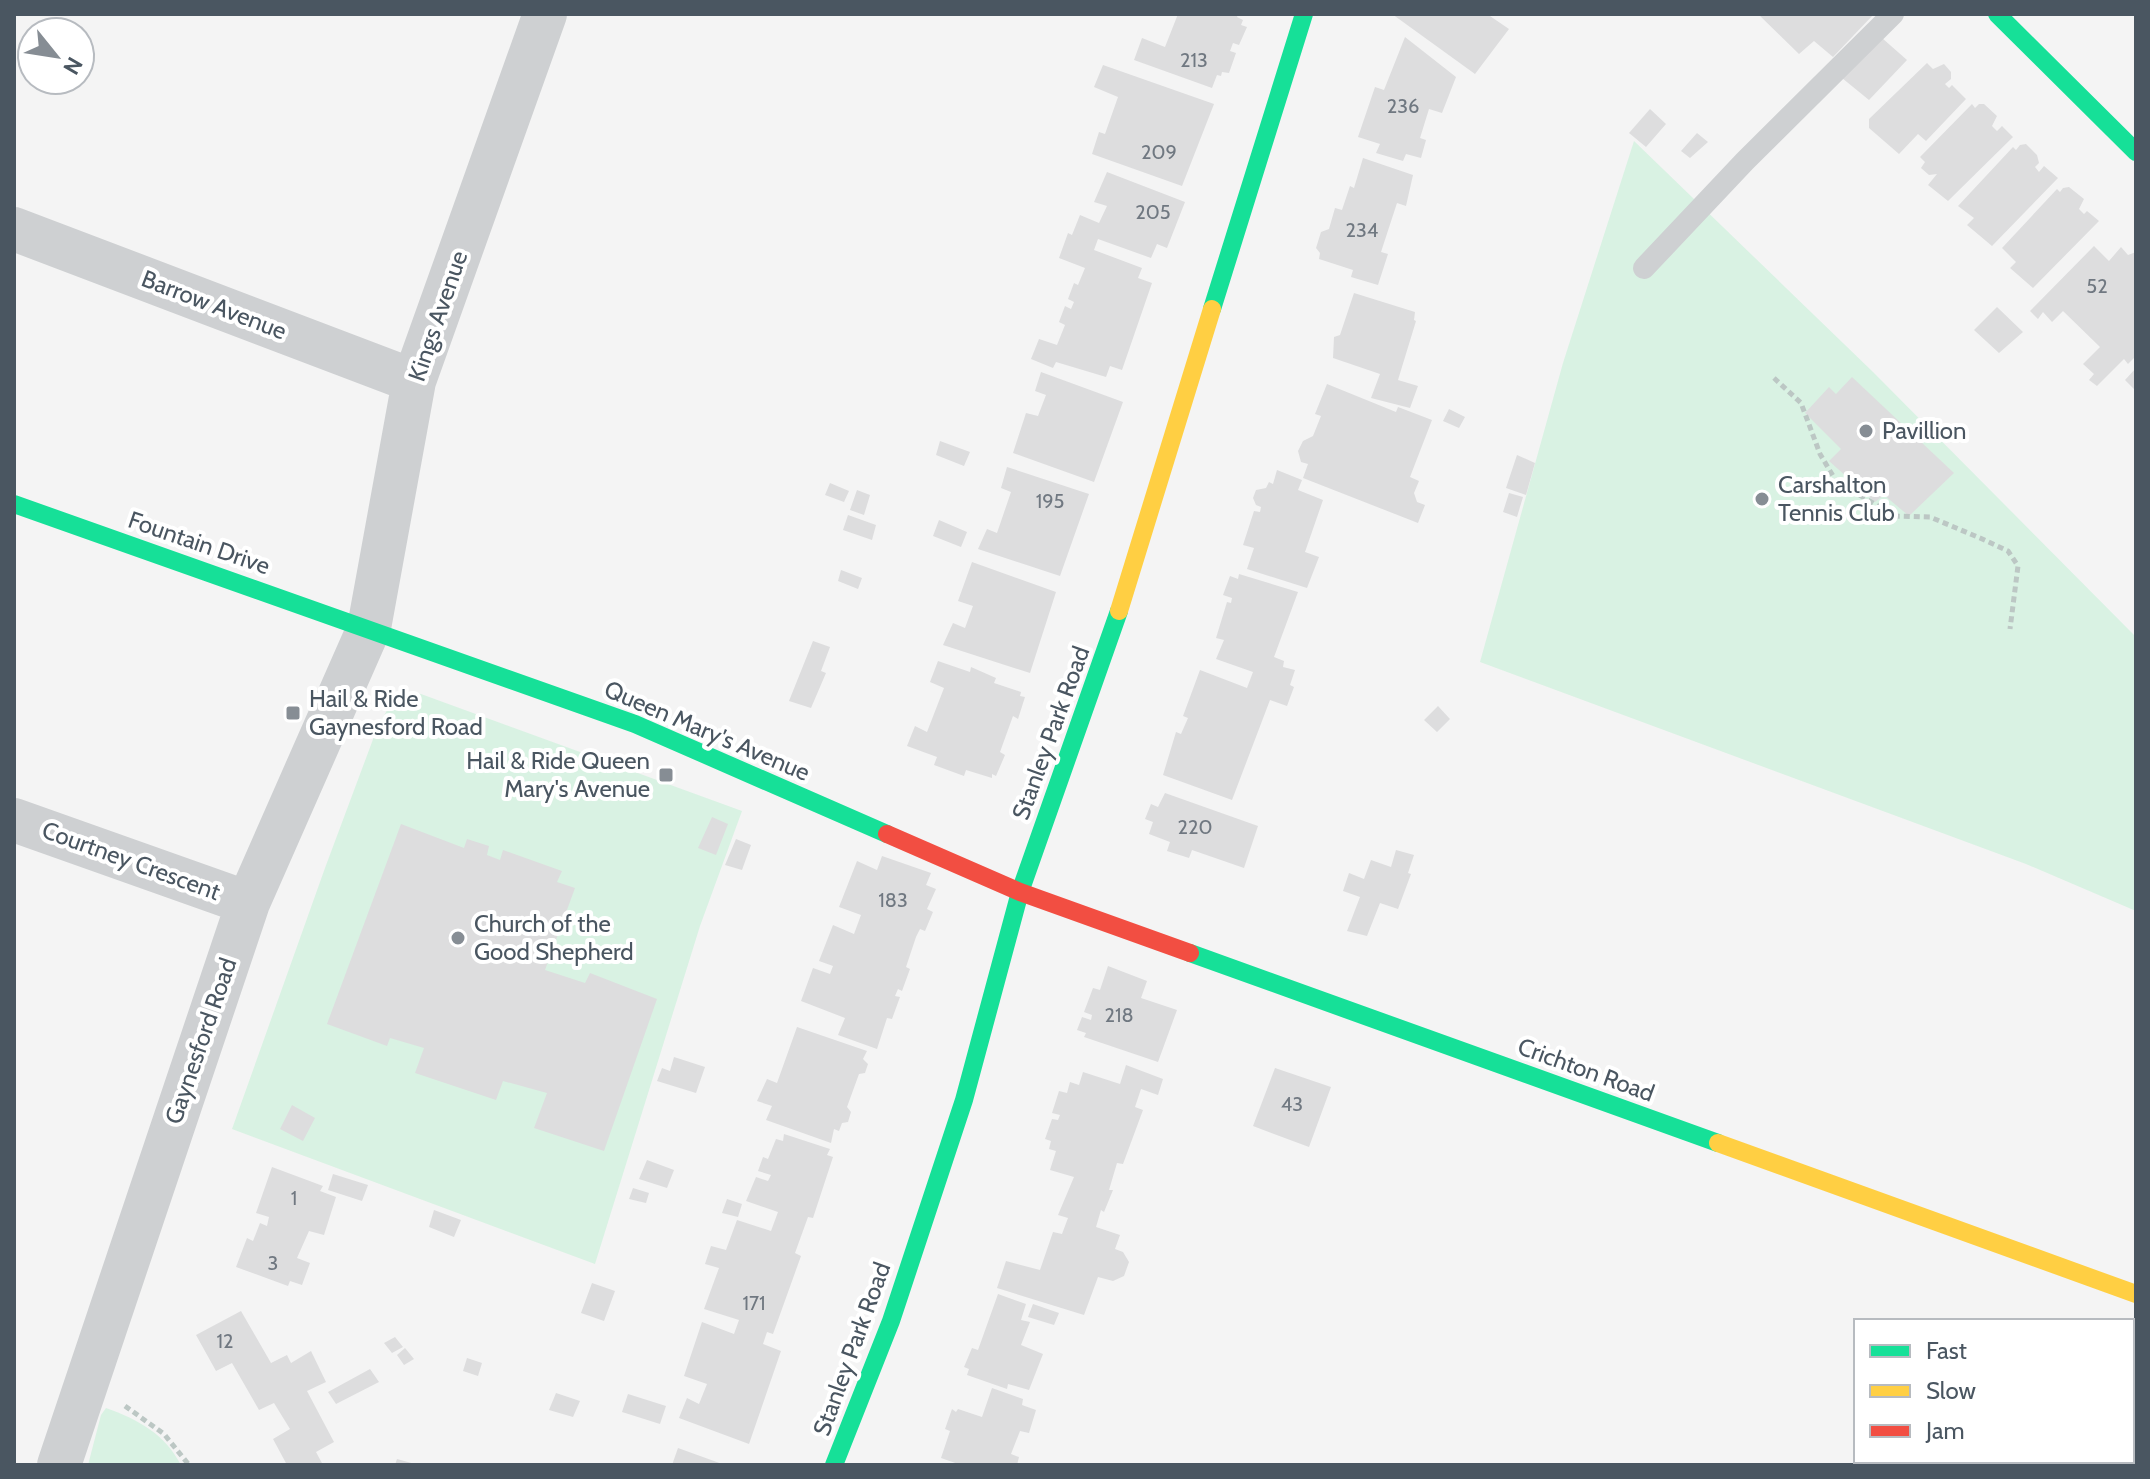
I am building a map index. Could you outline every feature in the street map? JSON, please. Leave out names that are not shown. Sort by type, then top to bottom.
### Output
[{"type":"street","name":"Kings Avenue","points":[[369,628],[414,381],[545,14]]},
{"type":"street","name":"Stanley Park Road","points":[[834,1465],[891,1321],[964,1100],[1020,892],[1106,652],[1304,14]]},
{"type":"street","points":[[1997,14],[2136,152]]},
{"type":"street","name":"Barrow Avenue","points":[[14,229],[414,381]]},
{"type":"street","name":"Fountain Drive","points":[[14,504],[369,628]]},
{"type":"street","name":"Queen Mary's Avenue","points":[[369,628],[635,724],[1020,892]]},
{"type":"street","name":"Gaynesford Road","points":[[59,1465],[248,903],[369,628]]},
{"type":"street","name":"Courtney Crescent","points":[[14,820],[248,903]]},
{"type":"street","name":"Crichton Road","points":[[1020,892],[2136,1294]]},
{"type":"lane","points":[[1644,268],[1745,161],[1893,14]]},
{"type":"path","points":[[1774,378],[1801,403],[1820,454],[1836,481],[1895,516],[1930,517],[2008,551],[2018,566],[2010,629]]},
{"type":"path","points":[[84,1387],[145,1418],[164,1434],[189,1465]]},
{"type":"green space","name":"Carshalton Tennis Club","points":[[1634,141],[1873,372],[2136,637],[2136,911],[2026,864],[1480,662],[1563,363]]},
{"type":"green space","points":[[406,692],[421,694],[742,811],[700,926],[595,1264],[232,1129],[378,726],[393,700]]},
{"type":"green space","points":[[106,1408],[150,1429],[175,1454],[181,1465],[88,1465],[101,1415]]},
{"type":"building","points":[[1178,14],[1238,14],[1237,17],[1243,20],[1241,25],[1247,27],[1239,45],[1233,43],[1230,51],[1236,53],[1229,73],[1217,75],[1212,88],[1134,60],[1142,38],[1165,47]]},
{"type":"building","points":[[1392,14],[1487,14],[1509,29],[1475,74]]},
{"type":"building","points":[[1758,14],[1874,14],[1833,57],[1814,41],[1799,54]]},
{"type":"building","points":[[1405,37],[1456,77],[1442,113],[1429,109],[1420,138],[1426,140],[1421,158],[1406,154],[1403,161],[1376,153],[1380,144],[1358,137],[1375,87],[1384,90]]},
{"type":"building","points":[[1882,38],[1907,60],[1869,100],[1842,78]]},
{"type":"building","points":[[1927,63],[1933,69],[1944,64],[1951,72],[1951,79],[1945,84],[1949,88],[1952,85],[1966,99],[1926,141],[1918,134],[1899,154],[1869,128],[1869,119]]},
{"type":"building","points":[[1103,65],[1214,104],[1182,186],[1092,154],[1099,132],[1105,134],[1118,97],[1094,87]]},
{"type":"building","points":[[1972,104],[1975,108],[1984,104],[1997,116],[1992,126],[1997,131],[2002,126],[2013,137],[1948,201],[1928,185],[1937,174],[1929,175],[1921,168],[1925,162],[1920,157]]},
{"type":"building","points":[[1650,109],[1666,124],[1646,147],[1629,133]]},
{"type":"building","points":[[1697,133],[1708,142],[1690,158],[1681,151]]},
{"type":"building","points":[[2026,144],[2037,155],[2039,163],[2035,167],[2039,172],[2044,166],[2058,178],[1992,246],[1967,225],[1974,218],[1958,206],[2013,147],[2016,150]]},
{"type":"building","points":[[1363,158],[1413,175],[1406,206],[1397,203],[1381,252],[1388,254],[1378,285],[1351,277],[1353,270],[1319,259],[1320,253],[1316,248],[1321,232],[1329,229],[1335,208],[1342,210],[1350,186],[1354,188]]},
{"type":"building","points":[[1107,172],[1185,202],[1167,248],[1157,244],[1151,258],[1098,239],[1094,250],[1142,268],[1138,278],[1152,283],[1122,370],[1110,366],[1106,377],[1056,362],[1053,368],[1031,359],[1039,339],[1057,345],[1065,325],[1059,322],[1065,306],[1071,309],[1074,302],[1068,299],[1074,283],[1078,285],[1085,268],[1059,258],[1068,233],[1072,235],[1080,215],[1099,223],[1107,206],[1094,202]]},
{"type":"building","points":[[2069,187],[2084,199],[2079,209],[2084,214],[2087,211],[2099,221],[2033,288],[2010,268],[2016,262],[2002,248],[2057,189],[2060,192]]},
{"type":"building","points":[[2094,246],[2109,261],[2121,247],[2128,255],[2136,252],[2136,356],[2128,364],[2124,359],[2097,386],[2089,380],[2094,374],[2083,364],[2100,347],[2063,311],[2052,322],[2043,312],[2038,319],[2030,311]]},
{"type":"building","points":[[1354,293],[1415,312],[1416,321],[1398,380],[1418,386],[1410,408],[1371,398],[1380,374],[1333,358],[1334,337],[1340,335]]},
{"type":"building","points":[[1997,307],[2023,332],[1999,353],[1974,330]]},
{"type":"building","points":[[2136,368],[2136,391],[2125,380]]},
{"type":"building","points":[[1041,372],[1123,402],[1094,482],[1013,453],[1026,413],[1038,416],[1046,395],[1035,391]]},
{"type":"building","name":"Pavillion","points":[[1852,377],[1954,473],[1909,516],[1884,495],[1875,502],[1829,461],[1841,449],[1805,413],[1829,387],[1836,394]]},
{"type":"building","points":[[1327,384],[1396,412],[1398,407],[1432,420],[1410,477],[1419,481],[1414,493],[1417,502],[1425,505],[1418,523],[1303,478],[1308,464],[1301,462],[1298,451],[1303,441],[1313,436],[1321,416],[1315,414]]},
{"type":"building","points":[[1449,409],[1465,417],[1459,428],[1443,421]]},
{"type":"building","points":[[940,441],[970,452],[964,466],[936,455]]},
{"type":"building","points":[[1517,455],[1535,463],[1526,495],[1506,488]]},
{"type":"building","points":[[1007,467],[1089,494],[1060,576],[978,549],[987,529],[997,533],[1011,492],[1001,488]]},
{"type":"building","points":[[1277,470],[1302,480],[1298,490],[1323,500],[1305,552],[1319,557],[1307,588],[1247,569],[1254,548],[1243,545],[1254,511],[1260,512],[1261,507],[1256,505],[1253,498],[1256,490],[1266,488],[1269,482],[1273,484]]},
{"type":"building","points":[[830,483],[849,491],[844,502],[825,495]]},
{"type":"building","points":[[857,490],[870,495],[864,515],[850,510]]},
{"type":"building","points":[[1509,493],[1523,497],[1517,517],[1503,512]]},
{"type":"building","points":[[848,515],[876,525],[872,540],[843,530]]},
{"type":"building","points":[[939,520],[967,532],[961,547],[933,536]]},
{"type":"building","points":[[972,562],[1056,592],[1030,673],[943,645],[953,623],[965,628],[973,606],[958,601]]},
{"type":"building","points":[[841,570],[862,578],[858,589],[838,581]]},
{"type":"building","points":[[1239,574],[1298,592],[1274,657],[1284,661],[1283,667],[1295,670],[1290,685],[1294,687],[1287,706],[1270,700],[1232,800],[1163,775],[1176,732],[1181,734],[1188,718],[1183,716],[1200,670],[1247,688],[1253,672],[1216,659],[1224,640],[1216,638],[1227,602],[1231,603],[1232,598],[1223,595],[1230,576],[1238,579]]},
{"type":"building","points":[[813,641],[830,647],[821,671],[826,673],[811,708],[789,701]]},
{"type":"building","points":[[938,661],[970,672],[971,667],[996,678],[994,683],[1021,692],[1020,696],[1025,697],[1018,719],[1013,716],[1000,752],[1005,755],[996,776],[992,774],[992,778],[966,770],[964,776],[934,765],[937,757],[907,746],[915,726],[927,732],[944,688],[930,682]]},
{"type":"building","points":[[1438,706],[1450,719],[1437,732],[1424,720]]},
{"type":"building","points":[[1165,793],[1258,826],[1244,868],[1192,850],[1189,858],[1167,851],[1170,842],[1149,834],[1153,822],[1145,819],[1151,804],[1158,807]]},
{"type":"building","points":[[712,817],[728,824],[716,855],[698,848]]},
{"type":"building","name":"Church of the Good Shepherd","points":[[401,824],[464,848],[467,839],[489,846],[487,855],[500,860],[503,850],[562,871],[557,882],[575,888],[545,970],[585,983],[590,973],[657,999],[604,1151],[534,1128],[547,1093],[503,1081],[496,1100],[415,1073],[424,1048],[390,1038],[387,1046],[327,1024]]},
{"type":"building","points":[[736,839],[751,845],[742,870],[725,865]]},
{"type":"building","points":[[1396,850],[1414,855],[1408,873],[1411,874],[1398,909],[1380,903],[1367,936],[1347,931],[1360,897],[1343,891],[1349,873],[1364,879],[1371,860],[1391,867]]},
{"type":"building","points":[[882,856],[931,873],[926,885],[936,889],[927,909],[933,912],[925,931],[920,929],[916,937],[906,967],[910,969],[902,991],[898,989],[895,996],[900,997],[892,1019],[887,1018],[877,1049],[838,1035],[845,1018],[801,1001],[813,968],[830,974],[833,966],[819,961],[833,925],[854,934],[861,915],[839,907],[857,861],[877,870]]},
{"type":"building","points":[[1108,966],[1147,981],[1141,998],[1177,1010],[1158,1062],[1084,1037],[1086,1033],[1077,1030],[1082,1017],[1091,1020],[1092,1015],[1084,1012],[1093,988],[1100,990]]},
{"type":"building","points":[[797,1027],[867,1051],[863,1059],[868,1064],[865,1073],[859,1074],[847,1107],[851,1112],[848,1122],[842,1123],[839,1131],[834,1129],[831,1143],[766,1120],[772,1106],[757,1101],[767,1079],[777,1083]]},
{"type":"building","points":[[674,1057],[705,1067],[696,1093],[657,1081],[662,1068],[670,1071]]},
{"type":"building","points":[[1126,1065],[1163,1079],[1158,1095],[1141,1089],[1135,1107],[1143,1110],[1123,1164],[1117,1163],[1109,1190],[1113,1190],[1104,1212],[1101,1210],[1096,1227],[1120,1235],[1115,1249],[1123,1252],[1129,1262],[1124,1276],[1113,1281],[1098,1277],[1084,1315],[997,1288],[1006,1261],[1040,1270],[1053,1232],[1062,1234],[1068,1218],[1058,1215],[1074,1177],[1050,1170],[1056,1151],[1049,1149],[1051,1141],[1045,1139],[1052,1119],[1058,1120],[1060,1115],[1052,1113],[1059,1091],[1067,1093],[1070,1082],[1079,1085],[1083,1072],[1120,1084]]},
{"type":"building","points":[[1275,1068],[1331,1087],[1309,1147],[1253,1126]]},
{"type":"building","points":[[292,1105],[315,1118],[303,1141],[280,1129]]},
{"type":"building","points":[[784,1134],[830,1149],[827,1155],[833,1157],[813,1218],[808,1217],[795,1253],[801,1256],[773,1334],[767,1332],[763,1344],[781,1351],[749,1444],[679,1418],[687,1398],[699,1404],[707,1384],[684,1376],[702,1322],[734,1334],[739,1320],[704,1309],[719,1268],[705,1264],[711,1246],[726,1250],[737,1220],[771,1231],[778,1212],[746,1201],[756,1177],[768,1181],[771,1175],[758,1171],[763,1157],[768,1159],[776,1139],[783,1141]]},
{"type":"building","points":[[647,1160],[674,1170],[667,1188],[639,1179]]},
{"type":"building","points":[[272,1167],[323,1186],[320,1191],[336,1197],[324,1235],[309,1231],[297,1258],[310,1263],[302,1285],[290,1281],[288,1286],[236,1267],[247,1238],[253,1241],[260,1223],[267,1226],[269,1217],[256,1213]]},
{"type":"building","points":[[333,1174],[368,1185],[362,1201],[328,1190]]},
{"type":"building","points":[[633,1188],[649,1193],[646,1203],[629,1199]]},
{"type":"building","points":[[727,1199],[742,1204],[738,1217],[722,1213]]},
{"type":"building","points":[[434,1210],[461,1220],[454,1237],[429,1227]]},
{"type":"building","points":[[592,1283],[615,1291],[604,1321],[581,1313]]},
{"type":"building","points":[[998,1294],[1026,1304],[1021,1320],[1030,1322],[1021,1345],[1043,1354],[1029,1390],[1008,1384],[1007,1389],[967,1375],[969,1369],[964,1367],[972,1348],[978,1350]]},
{"type":"building","points":[[1033,1304],[1059,1313],[1054,1325],[1028,1317]]},
{"type":"building","points":[[241,1311],[271,1363],[287,1355],[291,1363],[311,1351],[326,1382],[307,1391],[334,1442],[316,1452],[323,1465],[287,1465],[273,1439],[290,1429],[274,1403],[259,1410],[232,1363],[216,1371],[196,1335]]},
{"type":"building","points":[[395,1337],[403,1347],[392,1353],[384,1343]]},
{"type":"building","points":[[405,1348],[414,1359],[404,1365],[397,1355]]},
{"type":"building","points":[[467,1358],[482,1363],[478,1376],[463,1371]]},
{"type":"building","points":[[370,1369],[379,1382],[336,1404],[328,1392]]},
{"type":"building","points":[[992,1388],[1023,1399],[1022,1405],[1036,1410],[1029,1433],[1020,1431],[1011,1454],[1019,1457],[1017,1465],[961,1465],[941,1458],[950,1431],[945,1429],[952,1409],[982,1417]]},
{"type":"building","points":[[556,1393],[580,1401],[573,1417],[549,1410]]},
{"type":"building","points":[[628,1394],[666,1406],[660,1424],[622,1412]]},
{"type":"building","points":[[678,1448],[725,1465],[672,1465]]},
{"type":"building","points":[[397,1459],[415,1464],[395,1465]]},
{"type":"traffic: fast","points":[[1212,309],[1304,14]]},
{"type":"traffic: fast","points":[[1997,14],[2136,152]]},
{"type":"traffic: fast","points":[[14,504],[635,724],[887,834]]},
{"type":"traffic: fast","points":[[834,1465],[891,1321],[964,1100],[1020,892],[1119,611]]},
{"type":"traffic: fast","points":[[1190,953],[1718,1143]]},
{"type":"traffic: slow","points":[[1119,611],[1212,309]]},
{"type":"traffic: slow","points":[[1718,1143],[2136,1294]]},
{"type":"traffic: jam","points":[[887,834],[1020,892],[1190,953]]},
{"type":"place","name":"Pavillion","points":[[1866,431]]},
{"type":"place","name":"Carshalton Tennis Club","points":[[1762,499]]},
{"type":"place","name":"Hail & Ride Gaynesford Road","points":[[293,713]]},
{"type":"place","name":"Hail & Ride Queen Mary's Avenue","points":[[666,775]]},
{"type":"place","name":"Church of the Good Shepherd","points":[[458,938]]}]
